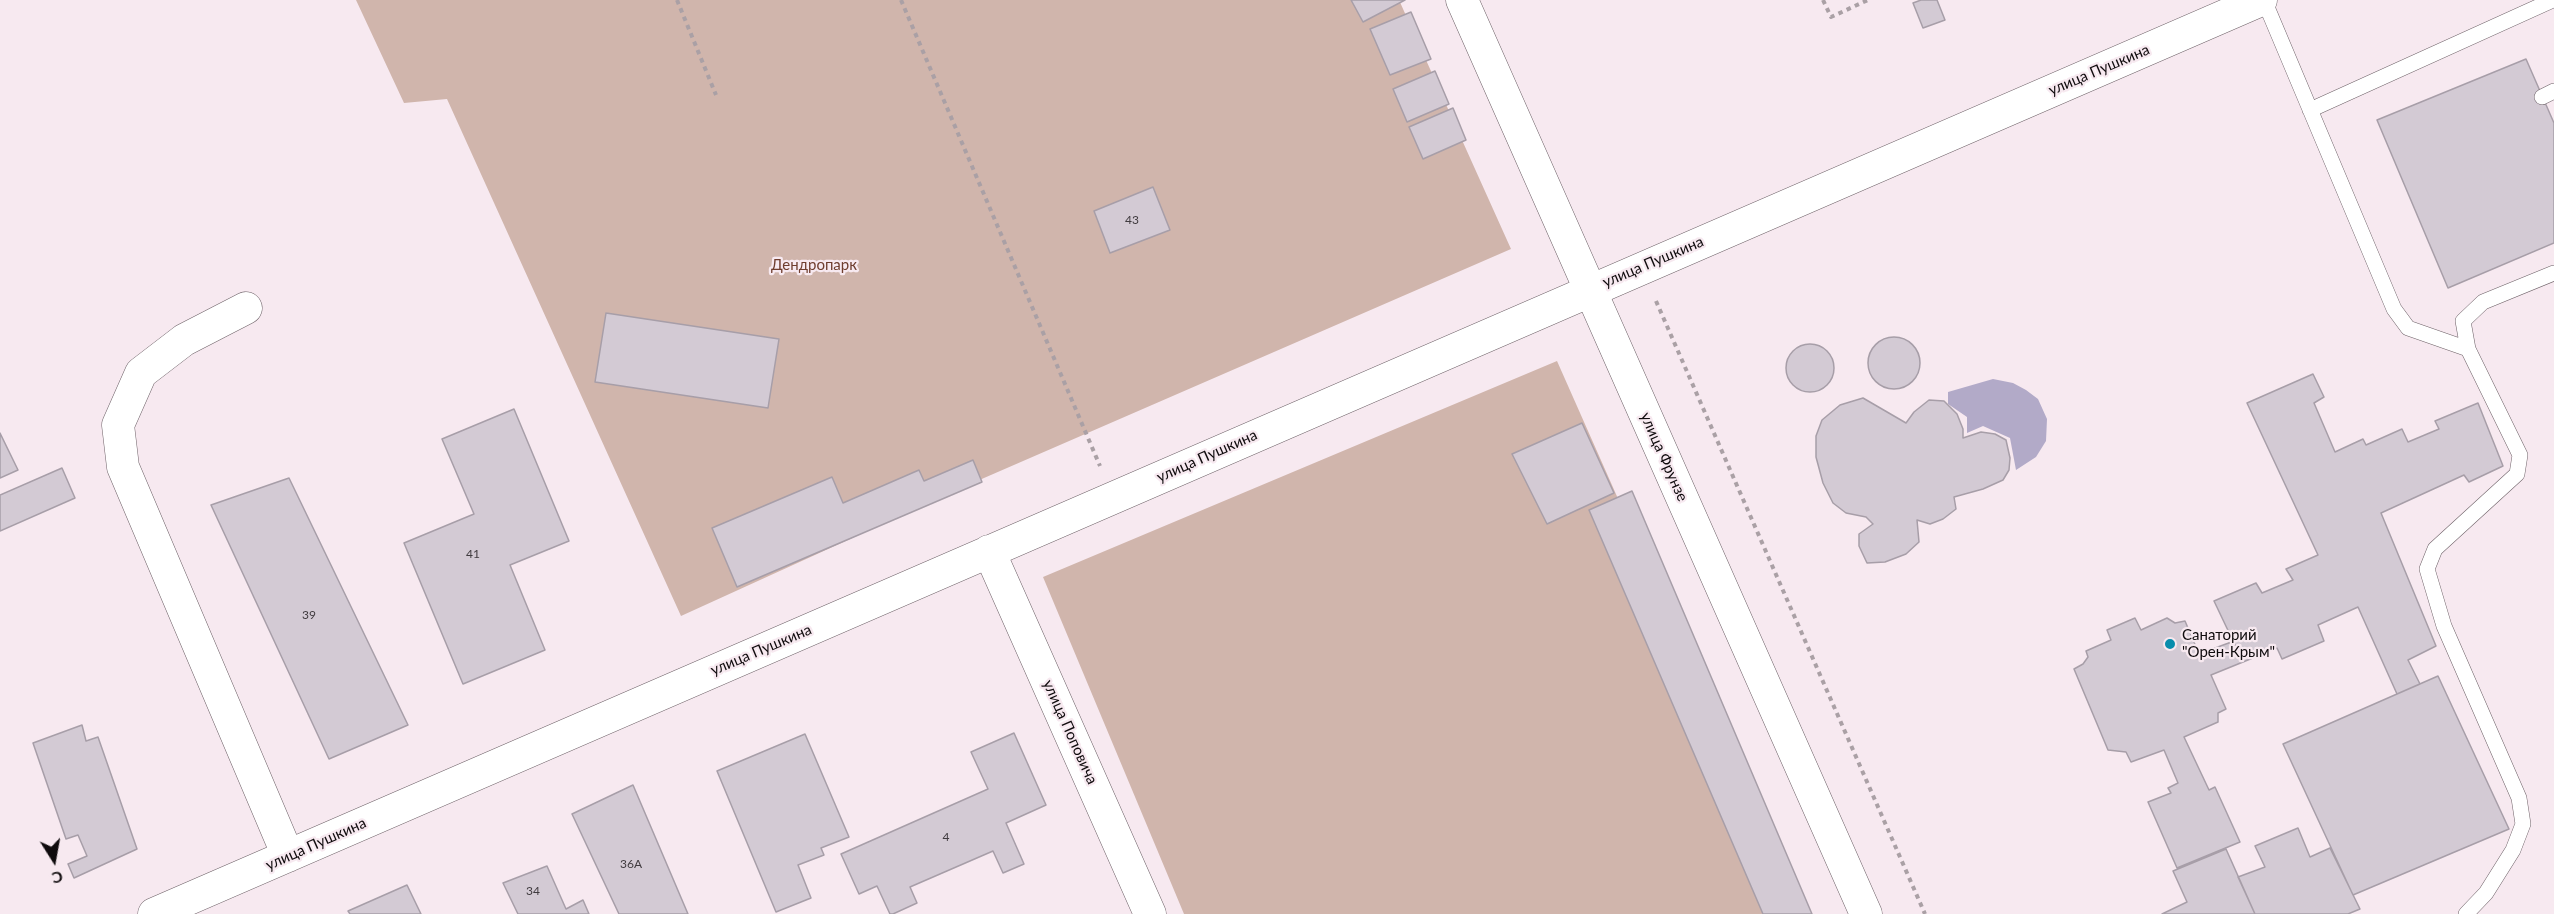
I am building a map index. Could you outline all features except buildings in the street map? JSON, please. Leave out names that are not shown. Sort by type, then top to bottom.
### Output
[{"type":"street","name":"улица Фрунзе","points":[[1462,0],[1866,914]]},
{"type":"street","name":"улица Пушкина","points":[[154,914],[2262,0]]},
{"type":"street","points":[[246,308],[183,340],[141,373],[118,425],[123,467],[288,856]]},
{"type":"street","name":"улица Поповича","points":[[989,551],[1150,914]]},
{"type":"lane","points":[[2262,0],[2394,309],[2408,327],[2468,349]]},
{"type":"lane","points":[[2310,110],[2553,0]]},
{"type":"lane","points":[[2466,914],[2486,893],[2513,850],[2523,824],[2519,798],[2444,626],[2427,570],[2435,549],[2517,474],[2520,455],[2468,349],[2463,321],[2483,302],[2554,273]]},
{"type":"path","points":[[677,0],[716,95]]},
{"type":"path","points":[[901,0],[1113,497]]},
{"type":"path","points":[[1823,0],[1831,17],[1868,0]]},
{"type":"path","points":[[1642,267],[1925,914]]},
{"type":"green space","name":"Дендропарк","points":[[356,0],[1399,0],[1511,249],[984,478],[681,616],[447,99],[404,103]]},
{"type":"green space","points":[[1557,361],[1802,914],[1184,914],[1043,577]]},
{"type":"shaded area","points":[[1993,379],[2013,383],[2026,390],[2038,399],[2047,419],[2046,441],[2036,457],[2016,470],[2010,438],[1983,426],[1967,433],[1967,417],[1948,404],[1948,392]]},
{"type":"place","name":"Санаторий \"Орен-Крым\"","points":[[2170,644]]}]
